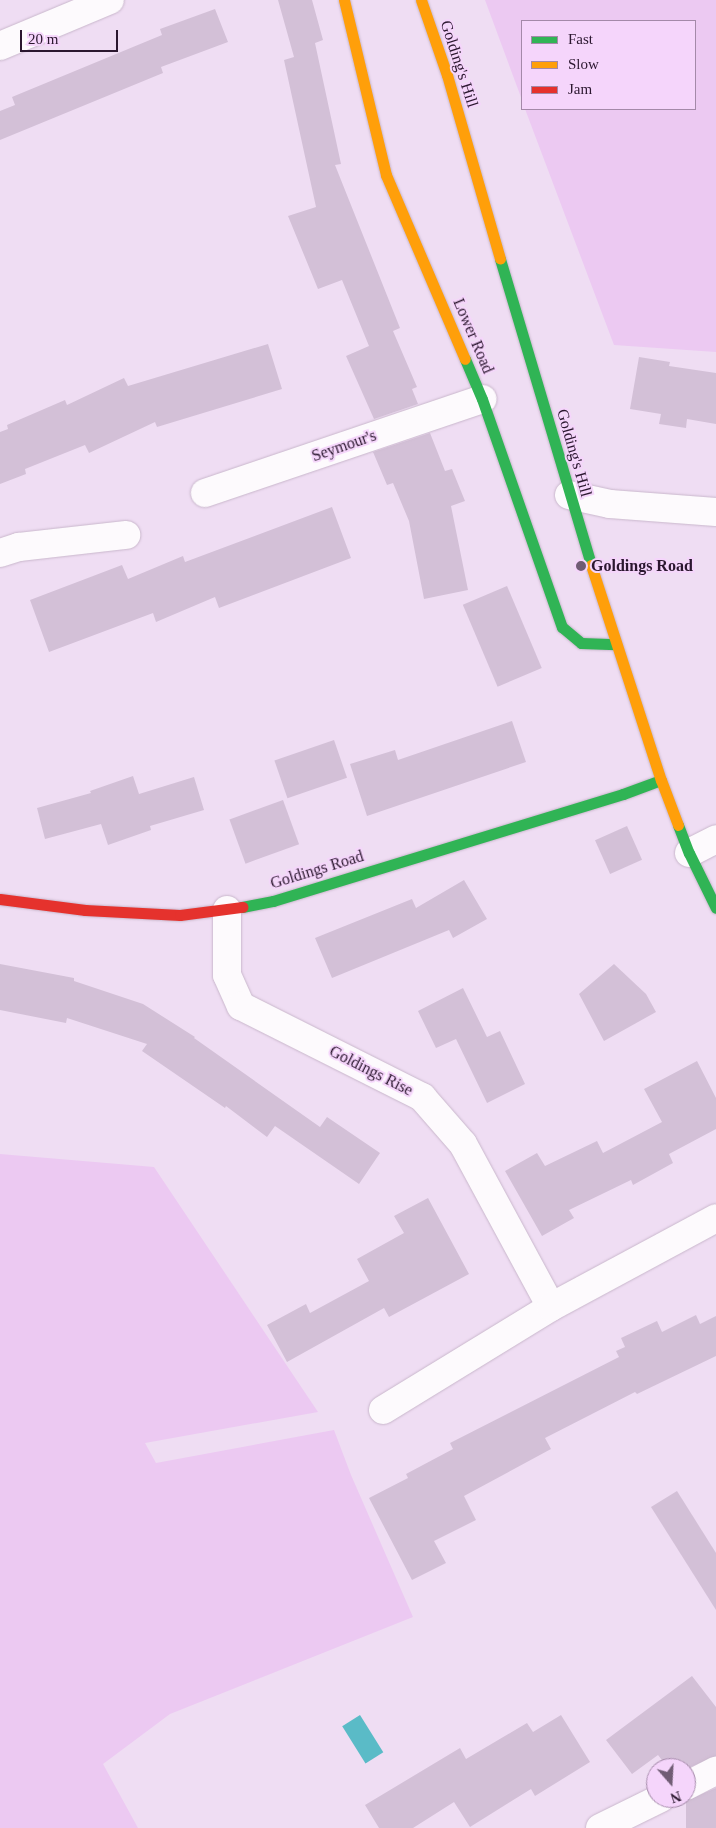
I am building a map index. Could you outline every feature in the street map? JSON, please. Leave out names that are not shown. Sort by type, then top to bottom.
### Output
[{"type":"street","points":[[0,46],[110,0]]},
{"type":"street","name":"Lower Road","points":[[344,0],[386,175],[482,398],[562,628],[581,643],[616,644]]},
{"type":"street","name":"Golding's Hill","points":[[421,0],[447,75],[569,495],[616,644],[661,780],[690,853],[716,908]]},
{"type":"street","name":"Seymour's","points":[[205,493],[482,398]]},
{"type":"street","points":[[569,495],[610,504],[716,512]]},
{"type":"street","points":[[0,554],[19,547],[126,534]]},
{"type":"street","name":"Goldings Road","points":[[0,899],[68,908],[180,915],[227,910],[273,901],[613,797],[661,780]]},
{"type":"street","points":[[690,853],[716,839]]},
{"type":"street","name":"Goldings Rise","points":[[227,910],[227,974],[241,1006],[422,1097],[463,1144],[551,1307]]},
{"type":"street","points":[[383,1410],[551,1307],[716,1218]]},
{"type":"street","points":[[696,1781],[716,1771]]},
{"type":"street","points":[[600,1828],[646,1805]]},
{"type":"shaded area","points":[[485,0],[716,0],[716,352],[614,345],[525,110],[696,110],[696,20],[521,20],[521,97]]},
{"type":"shaded area","points":[[0,1154],[154,1167],[318,1412],[145,1443],[156,1463],[334,1430],[351,1475],[413,1617],[170,1714],[103,1764],[138,1828],[0,1828]]},
{"type":"water","points":[[360,1715],[383,1752],[366,1763],[342,1726]]},
{"type":"building","points":[[278,0],[312,0],[323,40],[315,43],[341,164],[335,165],[400,328],[393,331],[417,387],[412,389],[418,404],[374,419],[346,356],[369,346],[342,280],[318,289],[288,216],[316,207],[284,60],[294,57]]},
{"type":"building","points":[[215,9],[228,42],[161,67],[163,73],[0,140],[0,111],[15,105],[12,97],[162,35],[160,29]]},
{"type":"building","points":[[268,344],[282,389],[157,427],[155,422],[89,453],[85,445],[25,469],[26,474],[0,484],[0,432],[8,429],[7,425],[65,400],[67,405],[124,378],[128,386]]},
{"type":"building","points":[[639,357],[670,362],[669,366],[716,373],[716,424],[687,419],[686,428],[659,424],[661,414],[630,409]]},
{"type":"building","points":[[430,433],[445,471],[452,469],[465,501],[451,506],[468,590],[424,599],[409,521],[393,483],[387,485],[373,452]]},
{"type":"building","points":[[332,507],[351,558],[219,608],[215,597],[156,622],[153,613],[49,652],[30,600],[122,565],[128,579],[183,556],[185,562]]},
{"type":"building","points":[[507,586],[542,668],[498,687],[463,605]]},
{"type":"building","points":[[512,721],[526,762],[367,816],[350,764],[395,750],[398,760]]},
{"type":"building","points":[[334,740],[347,778],[287,798],[274,761]]},
{"type":"building","points":[[133,776],[139,794],[194,777],[204,810],[150,826],[151,830],[108,845],[101,824],[45,839],[37,808],[91,793],[90,791]]},
{"type":"building","points":[[283,800],[299,844],[246,864],[229,819]]},
{"type":"building","points":[[627,826],[642,860],[610,874],[595,840]]},
{"type":"building","points":[[464,880],[487,919],[453,938],[449,930],[332,978],[315,938],[412,899],[416,908]]},
{"type":"building","points":[[0,964],[74,978],[74,981],[143,1004],[195,1037],[320,1127],[327,1117],[380,1153],[359,1184],[275,1126],[267,1137],[226,1106],[225,1108],[142,1051],[147,1044],[67,1018],[66,1023],[0,1010]]},
{"type":"building","points":[[614,964],[646,994],[656,1012],[604,1041],[579,994]]},
{"type":"building","points":[[463,988],[487,1037],[500,1031],[525,1084],[487,1103],[456,1039],[436,1048],[418,1011]]},
{"type":"building","points":[[697,1061],[716,1098],[716,1129],[669,1154],[673,1163],[633,1185],[631,1180],[569,1210],[574,1218],[542,1236],[505,1171],[537,1153],[545,1166],[597,1141],[603,1153],[662,1122],[644,1089]]},
{"type":"building","points":[[428,1198],[469,1274],[389,1317],[384,1308],[287,1362],[267,1325],[306,1304],[310,1313],[369,1281],[357,1259],[404,1233],[394,1216]]},
{"type":"building","points":[[696,1315],[700,1324],[716,1316],[716,1356],[637,1394],[635,1392],[545,1438],[551,1449],[464,1496],[476,1520],[434,1541],[446,1563],[412,1580],[369,1498],[408,1478],[406,1474],[453,1449],[450,1443],[619,1357],[616,1351],[625,1347],[621,1338],[657,1321],[662,1332]]},
{"type":"building","points":[[677,1491],[716,1553],[716,1610],[651,1507]]},
{"type":"building","points":[[692,1676],[716,1707],[716,1756],[696,1765],[696,1758],[660,1758],[658,1755],[654,1758],[646,1758],[646,1764],[632,1774],[606,1740]]},
{"type":"building","points":[[561,1715],[590,1762],[535,1796],[531,1789],[470,1827],[454,1802],[413,1828],[379,1828],[365,1805],[460,1748],[466,1759],[527,1723],[533,1732]]},
{"type":"building","points":[[716,1788],[716,1828],[686,1828],[686,1808],[696,1808],[696,1797]]},
{"type":"traffic: fast","points":[[500,259],[591,565]]},
{"type":"traffic: fast","points":[[465,359],[482,399],[562,627],[581,643],[616,644]]},
{"type":"traffic: fast","points":[[242,907],[273,901],[623,794],[661,780]]},
{"type":"traffic: fast","points":[[678,825],[689,853],[716,908]]},
{"type":"traffic: slow","points":[[344,0],[386,175],[465,359]]},
{"type":"traffic: slow","points":[[421,0],[447,75],[500,259]]},
{"type":"traffic: slow","points":[[591,565],[661,780],[678,825]]},
{"type":"traffic: jam","points":[[0,899],[85,910],[180,915],[242,907]]},
{"type":"place","name":"Goldings Road","points":[[581,566]]}]
